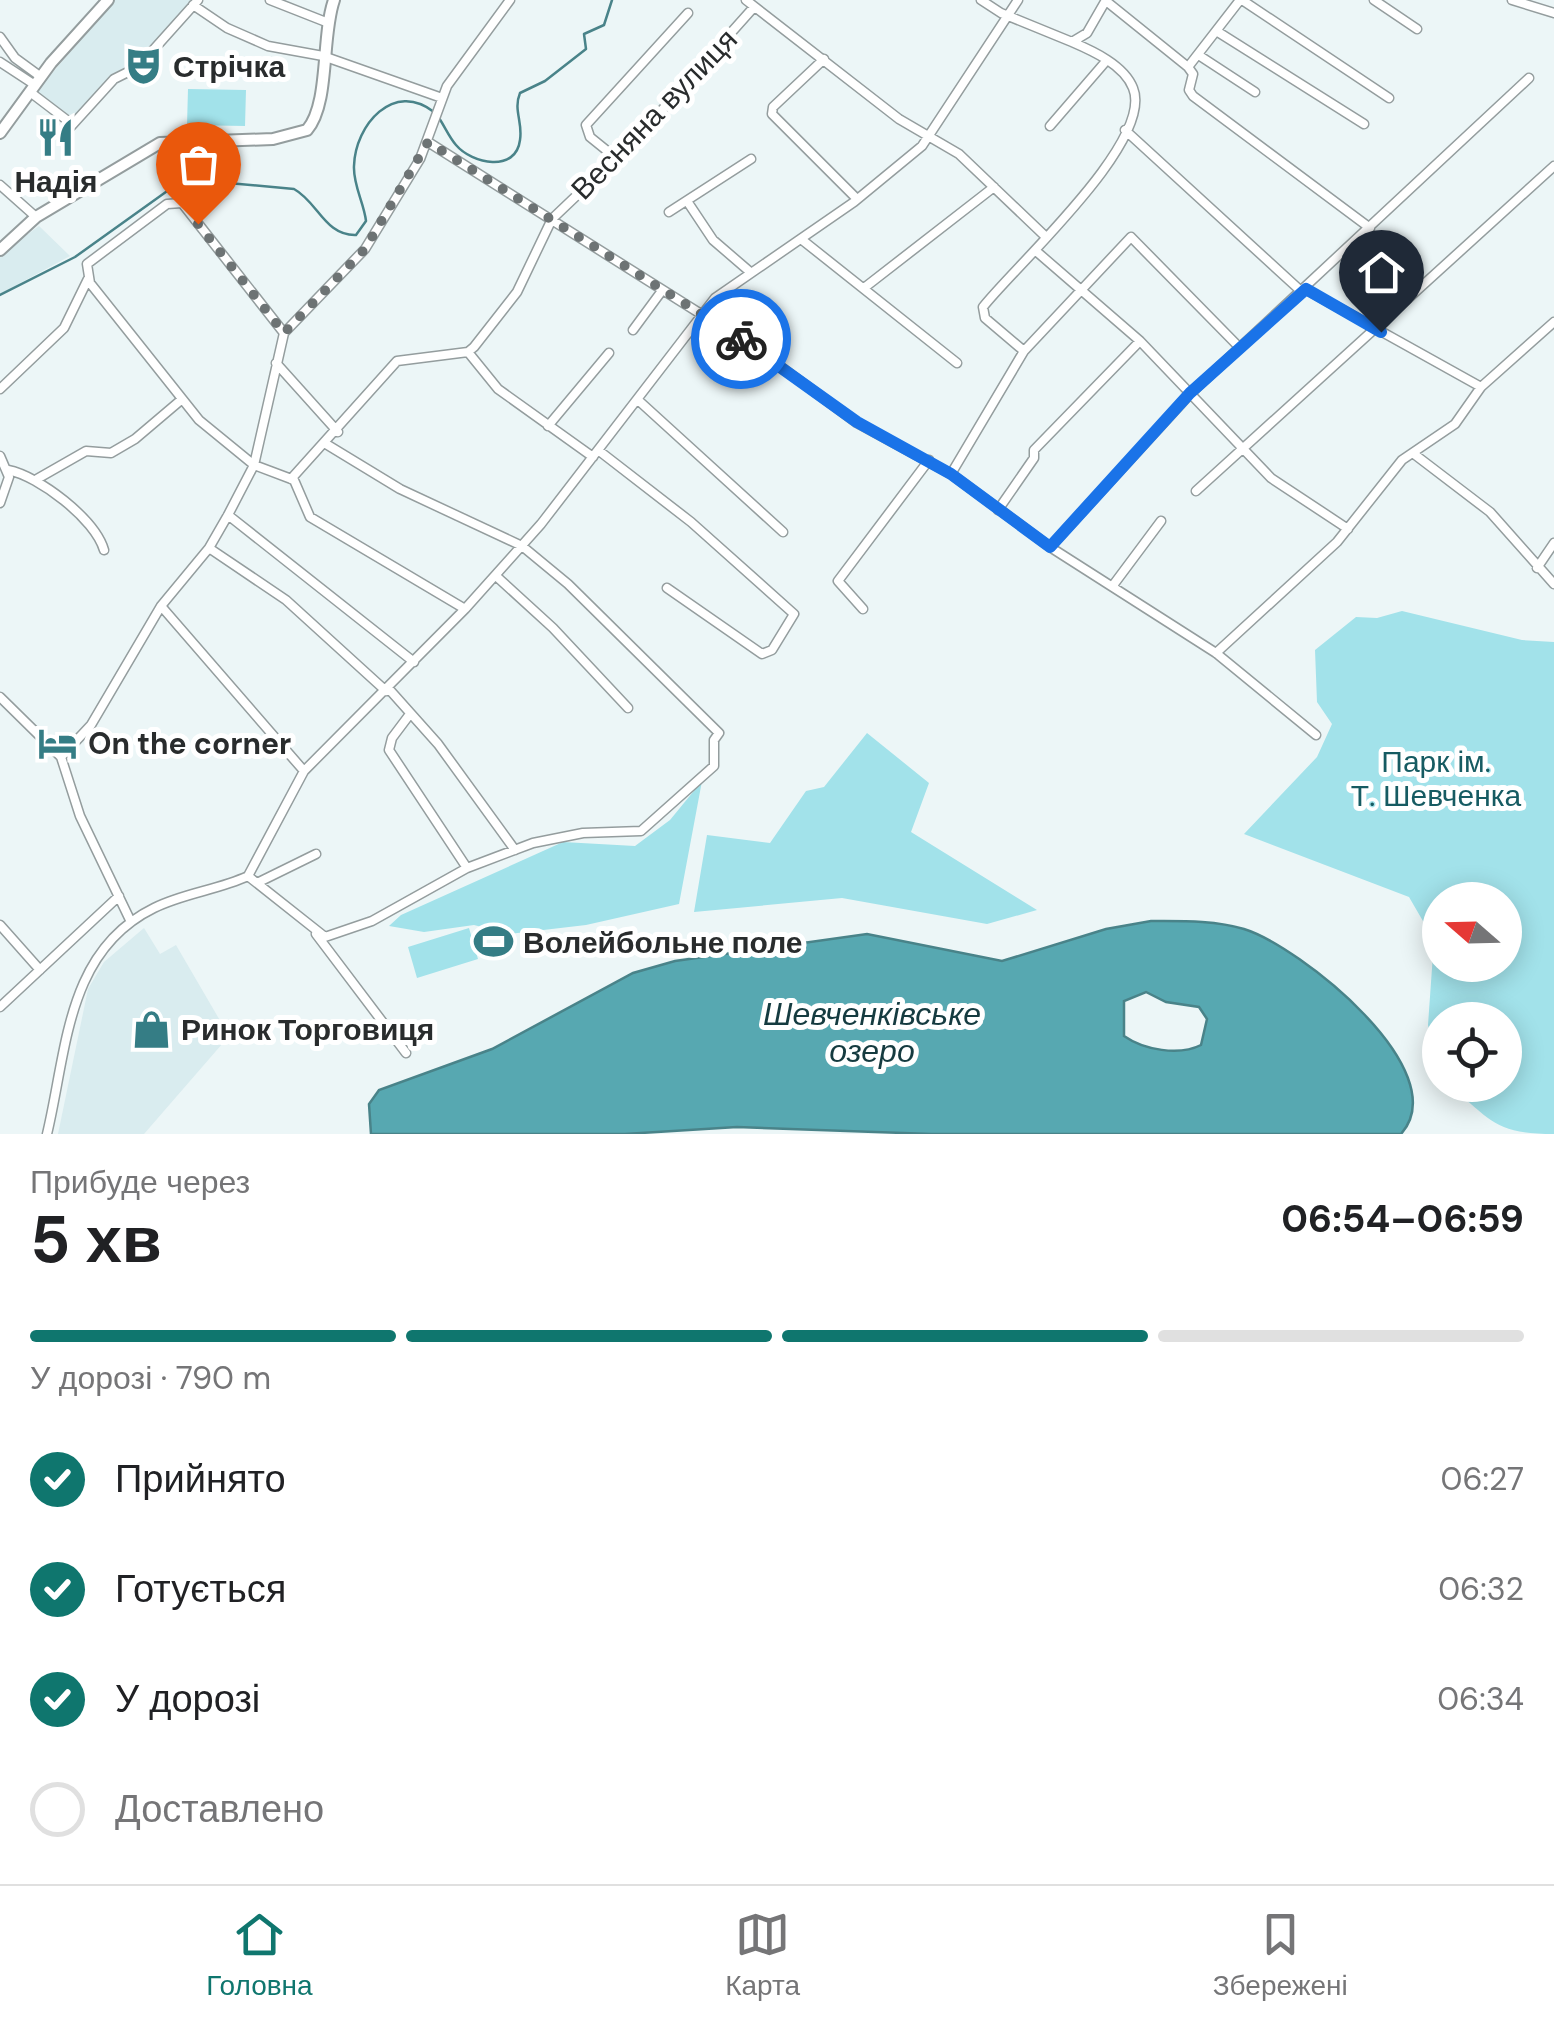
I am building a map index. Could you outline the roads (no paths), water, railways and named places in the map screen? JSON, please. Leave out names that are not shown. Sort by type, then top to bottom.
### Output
[{"type":"main road","points":[[0,133],[108,0]]},
{"type":"main road","points":[[0,250],[36,217],[160,143],[273,139],[307,130],[318,111],[326,22],[334,0]]},
{"type":"street","points":[[270,0],[326,22]]},
{"type":"street","points":[[61,757],[91,725],[162,606],[208,548],[228,515],[254,465],[284,333],[365,249],[428,142],[442,98],[510,0]]},
{"type":"street","points":[[746,0],[930,138],[954,150],[1046,237]]},
{"type":"street","points":[[982,0],[1107,60],[1134,90],[1135,106],[1100,177],[982,311],[1024,351]]},
{"type":"street","points":[[46,1134],[72,1008],[100,955],[131,922],[172,900],[248,876],[304,772],[496,576],[719,294],[857,199],[930,138],[1018,0]]},
{"type":"street","points":[[1072,42],[1087,32],[1106,0],[1188,66],[1193,74],[1188,90],[1193,96],[1370,228]]},
{"type":"street","points":[[1188,66],[1200,56],[1241,0],[1388,98]]},
{"type":"street","points":[[1374,0],[1416,29]]},
{"type":"street","points":[[1512,0],[1554,13]]},
{"type":"street","points":[[64,134],[114,79],[138,67],[196,2],[227,28],[268,46],[322,56],[442,98]]},
{"type":"street","name":"Весняна вулиця","points":[[552,219],[616,158],[754,7]]},
{"type":"street","points":[[616,158],[587,134],[586,125],[688,13]]},
{"type":"street","points":[[1218,32],[1364,124]]},
{"type":"street","points":[[0,37],[72,124]]},
{"type":"street","points":[[1200,56],[1255,92]]},
{"type":"street","points":[[824,60],[773,107],[772,114],[857,199]]},
{"type":"street","points":[[1050,126],[1107,60]]},
{"type":"street","points":[[0,62],[36,85]]},
{"type":"street","points":[[1050,547],[1190,393],[1530,78]]},
{"type":"street","points":[[1125,130],[1304,291],[1482,388]]},
{"type":"street","points":[[428,142],[660,292],[758,350],[857,422],[951,474],[1050,547],[1114,584],[1216,653],[1316,735]]},
{"type":"street","points":[[669,212],[750,159]]},
{"type":"street","points":[[1196,491],[1554,166]]},
{"type":"street","points":[[0,185],[36,217]]},
{"type":"street","points":[[864,288],[994,188]]},
{"type":"street","points":[[686,201],[714,241],[749,271]]},
{"type":"street","points":[[0,389],[64,328],[88,279],[87,264],[167,204],[182,203],[284,333]]},
{"type":"street","points":[[292,479],[338,432],[374,381],[397,361],[468,352],[516,292],[552,219]]},
{"type":"street","points":[[951,474],[1024,351],[1131,237],[1240,348]]},
{"type":"street","points":[[801,238],[957,363]]},
{"type":"street","points":[[1036,251],[1140,341],[1242,450],[1283,487],[1348,529]]},
{"type":"street","points":[[88,279],[182,400],[254,465],[292,479],[302,492],[310,517],[465,609]]},
{"type":"street","points":[[633,330],[660,292]]},
{"type":"street","points":[[1216,653],[1348,529],[1402,460],[1455,424],[1482,388],[1554,322]]},
{"type":"street","points":[[998,510],[1034,458],[1034,450],[1140,341]]},
{"type":"street","points":[[468,352],[498,389],[692,522],[794,614],[772,650],[762,654],[667,588]]},
{"type":"street","points":[[548,426],[609,352]]},
{"type":"street","points":[[276,363],[338,432]]},
{"type":"street","points":[[37,479],[86,451],[111,453],[136,439],[182,400]]},
{"type":"street","points":[[638,400],[782,532]]},
{"type":"street","points":[[248,876],[325,937],[372,921],[467,868],[515,850],[583,834],[642,832],[693,782],[713,770],[718,733],[568,584],[522,546],[400,488],[326,444]]},
{"type":"street","points":[[1414,454],[1490,512],[1554,584]]},
{"type":"street","points":[[0,456],[8,470],[7,491],[0,503]]},
{"type":"street","points":[[863,609],[838,581],[929,460]]},
{"type":"street","points":[[8,470],[37,479],[91,528],[104,550]]},
{"type":"street","points":[[228,515],[414,662]]},
{"type":"street","points":[[1114,584],[1161,521]]},
{"type":"street","points":[[1537,568],[1554,544]]},
{"type":"street","points":[[208,548],[286,600],[387,690],[438,744],[515,850]]},
{"type":"street","points":[[496,576],[553,628],[628,708]]},
{"type":"street","points":[[162,606],[304,772]]},
{"type":"street","points":[[0,697],[61,757],[80,816],[131,922]]},
{"type":"street","points":[[410,714],[390,741],[392,759],[467,868]]},
{"type":"street","points":[[257,883],[316,854]]},
{"type":"street","points":[[0,1007],[119,896]]},
{"type":"street","points":[[0,925],[40,970]]},
{"type":"street","points":[[313,930],[406,1053]]},
{"type":"water","name":"Шевченківське озеро","points":[[1151,921],[1221,924],[1269,940],[1300,959],[1364,1014],[1390,1046],[1408,1078],[1413,1108],[1401,1134],[931,1134],[737,1127],[625,1134],[371,1134],[369,1104],[379,1090],[492,1049],[633,973],[675,961],[867,934],[1002,961],[1106,929]],"holes":[[[1146,992],[1166,1002],[1199,1007],[1207,1019],[1201,1045],[1162,1050],[1124,1036],[1124,1001]]]},
{"type":"waterway","points":[[439,118],[456,145],[472,157],[492,162],[511,157],[520,140],[520,93],[545,81],[586,49],[584,34],[604,25],[612,0]]},
{"type":"waterway","points":[[0,295],[75,257],[184,179],[294,189],[337,230],[356,235],[366,221],[354,166],[361,136],[369,122],[391,104],[405,101],[419,103],[434,112]]},
{"type":"place","name":"Стрічка","points":[[143,66]]},
{"type":"place","name":"Надія","points":[[56,137]]},
{"type":"place","name":"On the corner","points":[[58,743]]},
{"type":"place","name":"Волейбольне поле","points":[[493,942]]},
{"type":"place","name":"Ринок Торговиця","points":[[151,1029]]},
{"type":"park label","name":"Парк ім. Т. Шевченка","points":[[1436,778]]}]
